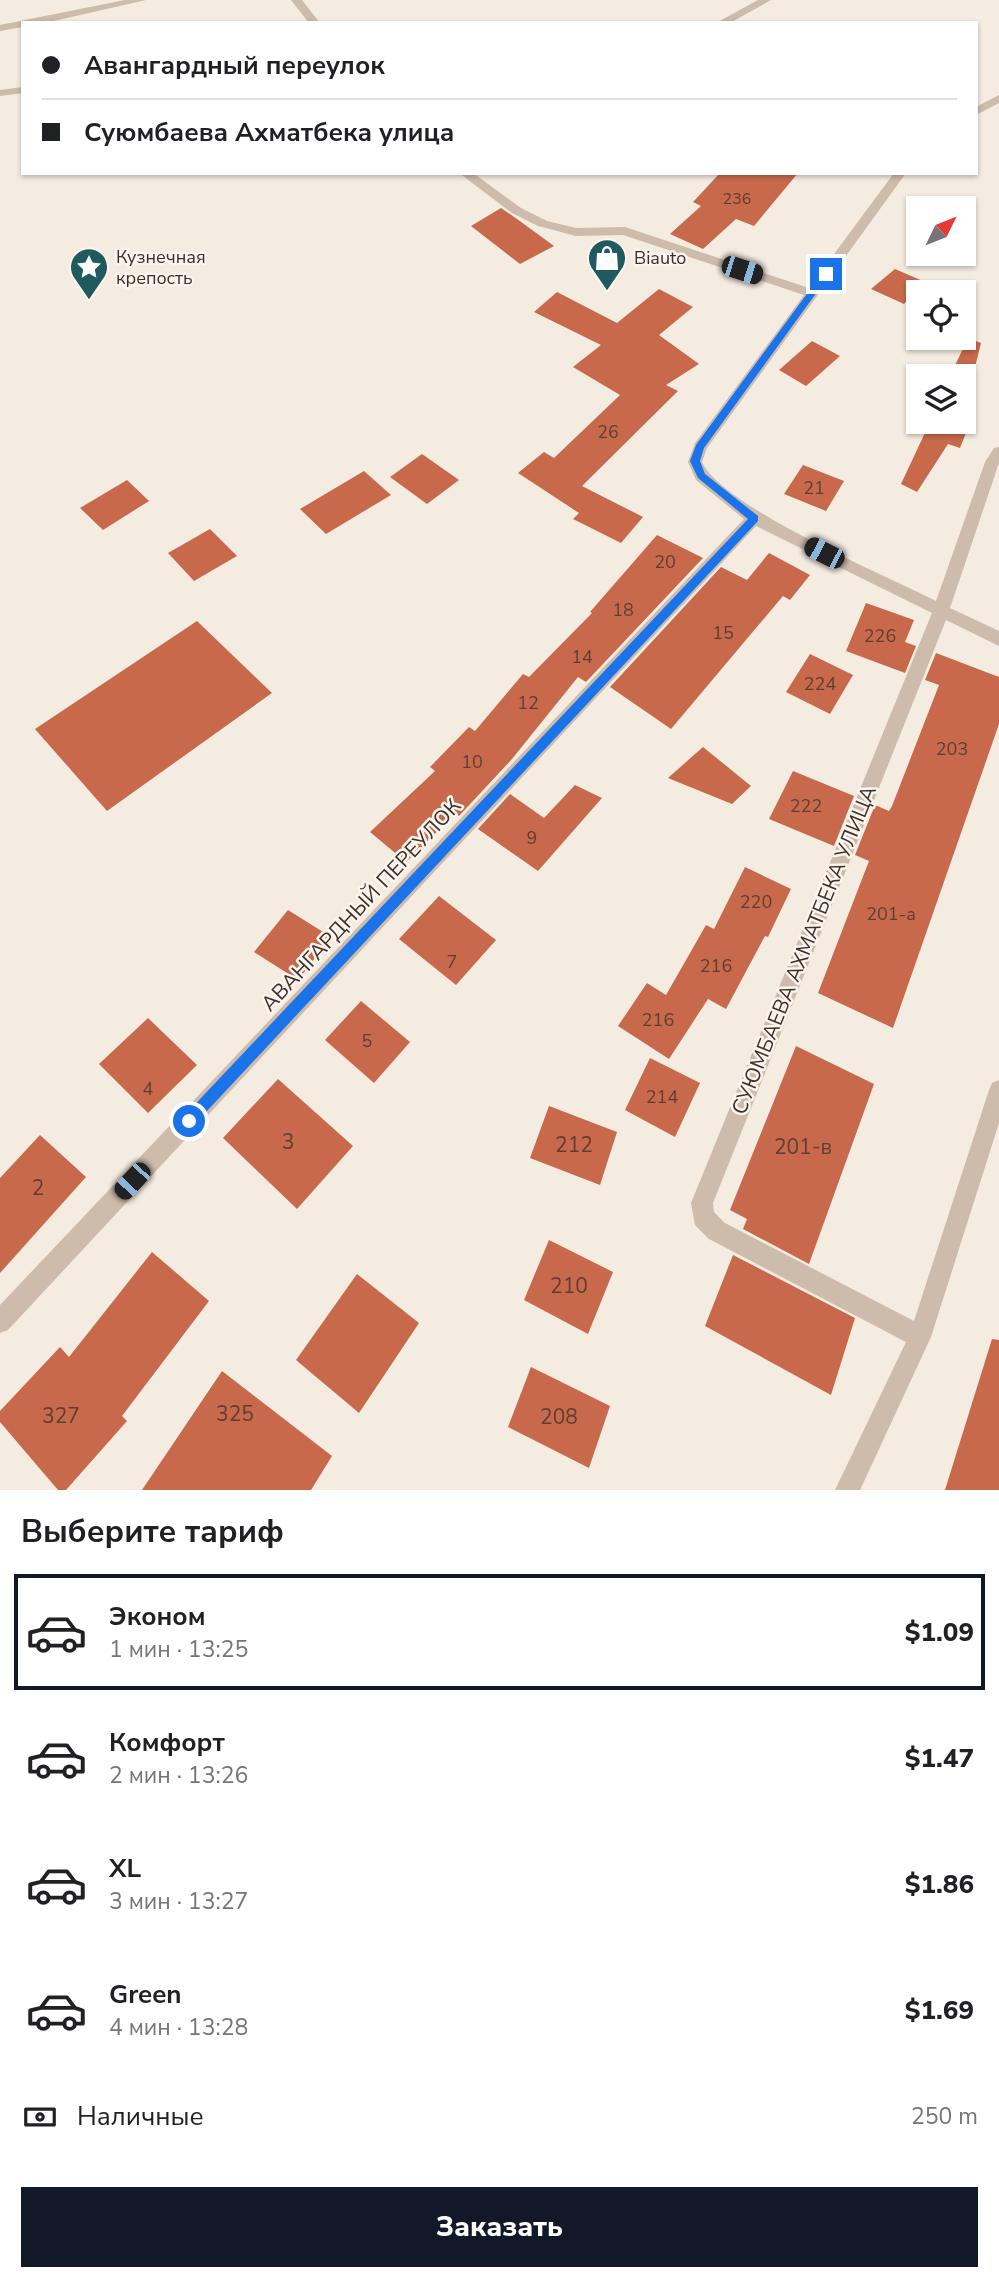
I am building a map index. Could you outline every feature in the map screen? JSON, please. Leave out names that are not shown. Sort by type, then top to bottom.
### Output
[{"type":"street","points":[[35,21],[141,0]]},
{"type":"street","points":[[296,0],[312,21]]},
{"type":"street","points":[[725,21],[766,0]]},
{"type":"street","points":[[0,28],[21,24]]},
{"type":"street","points":[[0,93],[21,90]]},
{"type":"street","points":[[978,112],[999,98]]},
{"type":"street","points":[[468,175],[520,215],[537,223],[578,232],[615,228],[812,293]]},
{"type":"street","points":[[899,175],[700,447],[695,461],[701,476],[754,518],[999,639]]},
{"type":"street","name":"СУЮМБАЕВА АХМАТБЕКА УЛИЦА","points":[[920,1336],[717,1231],[703,1217],[702,1203],[941,611],[992,462],[999,452]]},
{"type":"street","name":"АВАНГАРДНЫЙ ПЕРЕУЛОК","points":[[0,1322],[754,518]]},
{"type":"street","points":[[848,1490],[920,1336],[999,1090]]},
{"type":"building","points":[[718,175],[796,175],[754,226],[736,219],[703,249],[670,234],[701,206],[693,202]]},
{"type":"building","points":[[501,208],[554,246],[520,264],[471,226]]},
{"type":"building","points":[[895,269],[920,280],[906,280],[904,304],[871,289]]},
{"type":"building","points":[[659,289],[693,307],[659,335],[699,364],[666,385],[678,391],[582,486],[643,517],[621,543],[573,519],[579,513],[518,473],[544,452],[554,458],[620,395],[573,367],[601,345],[534,312],[557,292],[617,323]]},
{"type":"building","points":[[812,341],[840,356],[806,386],[779,370]]},
{"type":"building","points":[[976,341],[981,343],[976,364],[956,364],[962,350],[976,350]]},
{"type":"building","points":[[924,434],[966,434],[960,448],[948,444],[917,492],[901,484]]},
{"type":"building","points":[[422,454],[459,480],[427,504],[390,477]]},
{"type":"building","points":[[803,465],[844,481],[826,511],[784,494]]},
{"type":"building","points":[[364,471],[391,495],[326,534],[300,509]]},
{"type":"building","points":[[127,480],[149,501],[103,530],[80,508]]},
{"type":"building","points":[[210,529],[237,556],[194,581],[168,553]]},
{"type":"building","points":[[657,535],[703,558],[586,682],[578,677],[512,759],[459,816],[456,813],[406,862],[370,832],[435,771],[430,767],[469,727],[475,731],[523,674],[529,677],[592,613],[590,612]]},
{"type":"building","points":[[769,553],[810,575],[790,600],[783,596],[671,729],[610,687],[721,567],[747,580]]},
{"type":"building","points":[[866,603],[914,620],[905,642],[916,646],[905,673],[846,651]]},
{"type":"building","points":[[197,621],[272,693],[107,811],[35,729]]},
{"type":"building","points":[[936,653],[999,677],[999,724],[893,1028],[818,993],[869,861],[855,855],[875,805],[889,811],[892,806],[939,685],[925,680]]},
{"type":"building","points":[[810,654],[853,675],[830,714],[786,692]]},
{"type":"building","points":[[703,747],[751,786],[732,804],[668,778]]},
{"type":"building","points":[[793,771],[854,796],[834,846],[769,819]]},
{"type":"building","points":[[575,785],[602,798],[538,871],[478,829],[510,794],[544,818]]},
{"type":"building","points":[[745,867],[791,889],[768,937],[765,936],[726,1009],[708,999],[669,1059],[618,1026],[647,983],[666,995],[706,925],[714,929]]},
{"type":"building","points":[[439,896],[496,940],[456,985],[399,939]]},
{"type":"building","points":[[288,910],[331,937],[298,980],[254,952]]},
{"type":"building","points":[[361,1001],[410,1042],[374,1083],[325,1040]]},
{"type":"building","points":[[148,1018],[197,1065],[148,1113],[99,1064]]},
{"type":"building","points":[[796,1046],[874,1084],[809,1264],[743,1229],[747,1219],[730,1210]]},
{"type":"building","points":[[650,1058],[700,1083],[675,1137],[625,1110]]},
{"type":"building","points":[[278,1079],[353,1146],[297,1209],[223,1138]]},
{"type":"building","points":[[549,1106],[617,1132],[600,1185],[530,1158]]},
{"type":"building","points":[[40,1135],[86,1177],[0,1273],[0,1178]]},
{"type":"building","points":[[549,1240],[613,1272],[588,1334],[524,1300]]},
{"type":"building","points":[[152,1252],[209,1301],[122,1416],[127,1421],[66,1490],[58,1490],[0,1422],[0,1411],[60,1347],[69,1357]]},
{"type":"building","points":[[733,1255],[855,1318],[831,1395],[705,1326]]},
{"type":"building","points":[[357,1274],[419,1323],[359,1413],[296,1360]]},
{"type":"building","points":[[992,1339],[999,1340],[999,1490],[945,1490]]},
{"type":"building","points":[[531,1367],[610,1406],[589,1468],[508,1427]]},
{"type":"building","points":[[222,1371],[332,1456],[311,1490],[142,1490]]},
{"type":"place","name":"Biauto","points":[[607,292]]},
{"type":"place","name":"Кузнечная крепость","points":[[89,301]]},
{"type":"route","points":[[189,1121],[754,518],[701,476],[695,461],[700,447],[826,274]]}]
